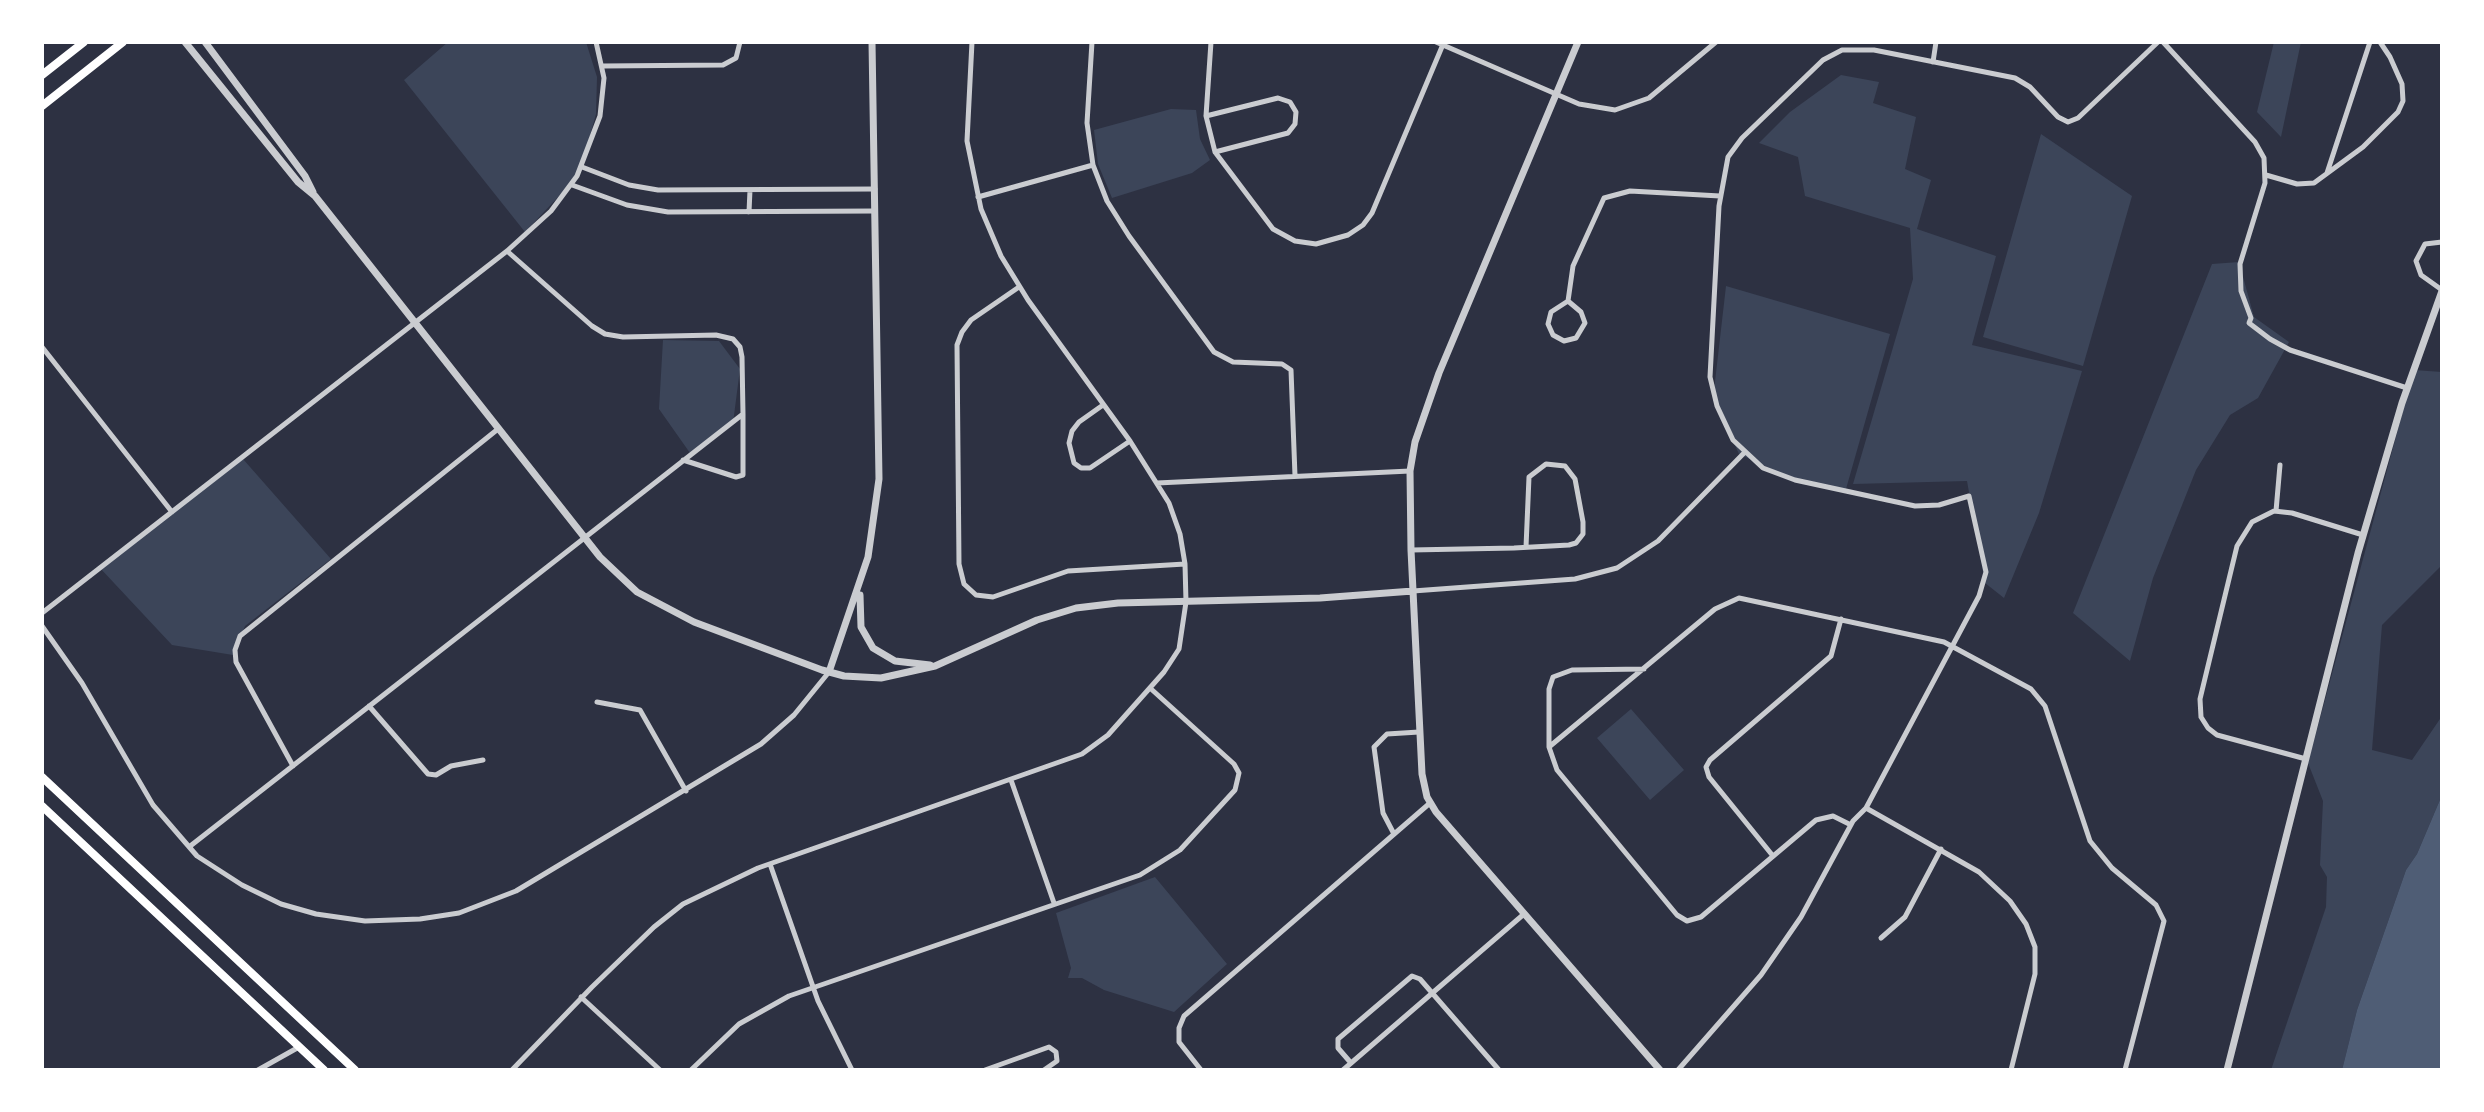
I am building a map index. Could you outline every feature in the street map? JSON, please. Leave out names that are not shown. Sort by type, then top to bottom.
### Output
[{"type":"main road","points":[[42,75],[84,42]]},
{"type":"main road","points":[[42,106],[123,42]]},
{"type":"main road","points":[[42,777],[355,1070]]},
{"type":"main road","points":[[42,806],[324,1070]]},
{"type":"street","points":[[185,42],[298,182],[315,196]]},
{"type":"street","points":[[205,42],[305,176],[315,196],[584,538],[618,577],[653,602],[694,622],[829,672],[881,678],[935,666],[1065,610],[1103,604],[1413,591],[1567,579],[1611,570],[1630,562],[1658,541],[1744,453]]},
{"type":"street","points":[[42,613],[507,251],[542,220],[572,185],[582,167],[603,106],[603,66],[596,42]]},
{"type":"street","points":[[603,66],[723,65],[736,58],[740,42]]},
{"type":"street","points":[[42,625],[82,683],[153,805],[189,848],[236,881],[293,908],[353,920],[420,919],[459,913],[509,895],[686,790],[780,729],[829,672],[860,584],[871,541],[879,480],[872,42]]},
{"type":"street","points":[[515,1069],[581,998],[673,911],[710,889],[771,864],[1074,758],[1094,746],[1150,688],[1179,649],[1186,602],[1185,564],[1177,523],[1157,482],[1130,441],[1019,287],[994,242],[978,197],[967,141],[972,42]]},
{"type":"street","points":[[1092,42],[1087,111],[1093,165],[1120,222],[1209,346],[1233,362],[1282,364],[1291,370],[1295,476]]},
{"type":"street","points":[[1211,42],[1206,116],[1215,152],[1263,219],[1280,234],[1295,241],[1316,244],[1348,235],[1363,225],[1375,206],[1441,43],[1557,94],[1596,108],[1615,110],[1633,106],[1656,94],[1716,42]]},
{"type":"street","points":[[1578,42],[1430,395],[1419,428],[1410,471],[1411,550],[1422,774],[1430,803],[1660,1070]]},
{"type":"street","points":[[1843,42],[1849,49]]},
{"type":"street","points":[[1933,62],[1936,42]]},
{"type":"street","points":[[1678,1070],[1778,953],[1801,917],[1851,825],[1866,808],[1985,580],[1984,552],[1969,496],[1939,505],[1915,506],[1781,477],[1763,468],[1744,453],[1727,430],[1711,385],[1720,196],[1725,165],[1742,138],[1823,60],[1849,49],[1874,50],[2021,80],[2058,117],[2068,122],[2078,118],[2161,42],[2259,147],[2266,175],[2240,264],[2241,291],[2251,318],[2249,323],[2270,340],[2290,350],[2407,388]]},
{"type":"street","points":[[2327,173],[2370,42]]},
{"type":"street","points":[[2266,175],[2304,185],[2314,183],[2363,147],[2401,108],[2404,94],[2402,84],[2380,42]]},
{"type":"street","points":[[1206,116],[1278,98],[1290,102],[1296,112],[1295,124],[1288,133],[1215,152]]},
{"type":"street","points":[[978,197],[1093,165]]},
{"type":"street","points":[[582,167],[648,189],[875,190]]},
{"type":"street","points":[[572,185],[638,208],[667,212],[875,211]]},
{"type":"street","points":[[749,212],[750,190]]},
{"type":"street","points":[[1568,301],[1573,266],[1604,198],[1630,191],[1720,196]]},
{"type":"street","points":[[2227,1070],[2363,534],[2407,388],[2442,290],[2421,275],[2416,261],[2425,244],[2442,242]]},
{"type":"street","points":[[507,251],[592,326],[605,334],[623,337],[716,335],[733,339],[742,356],[743,475],[736,477],[683,460]]},
{"type":"street","points":[[1019,287],[971,320],[957,345],[959,564],[966,588],[976,595],[993,597],[1068,571],[1185,564]]},
{"type":"street","points":[[1568,301],[1581,312],[1584,323],[1581,334],[1564,341],[1553,335],[1548,324],[1555,308],[1568,301]]},
{"type":"street","points":[[42,347],[172,512]]},
{"type":"street","points":[[1103,405],[1073,428],[1069,443],[1074,463],[1081,468],[1090,468],[1130,441]]},
{"type":"street","points":[[189,848],[743,414]]},
{"type":"street","points":[[293,766],[238,666],[235,650],[240,636],[498,429]]},
{"type":"street","points":[[1411,550],[1526,547],[1569,545],[1581,537],[1583,522],[1577,485],[1565,466],[1542,465],[1529,477],[1526,547]]},
{"type":"street","points":[[2276,511],[2280,466]]},
{"type":"street","points":[[1157,482],[1410,471]]},
{"type":"street","points":[[2306,759],[2217,735],[2208,728],[2199,711],[2240,539],[2258,517],[2276,511],[2363,534]]},
{"type":"street","points":[[860,584],[861,627],[873,648],[895,661],[935,666]]},
{"type":"street","points":[[1549,747],[1715,609],[1733,599],[1752,598],[1952,646],[2040,696],[2090,841],[2102,859],[2156,905],[2163,915],[2162,934],[2125,1070]]},
{"type":"street","points":[[1773,856],[1709,777],[1706,767],[1710,760],[1831,656],[1841,620]]},
{"type":"street","points":[[1644,669],[1568,670],[1553,677],[1549,689],[1549,747],[1557,770],[1683,920],[1701,918],[1822,817],[1833,816],[1851,825]]},
{"type":"street","points":[[691,1070],[727,1033],[754,1014],[813,986],[1140,875],[1167,860],[1186,845],[1237,787],[1239,773],[1234,764],[1150,688]]},
{"type":"street","points":[[597,702],[640,710],[686,790]]},
{"type":"street","points":[[369,706],[428,774],[436,775],[451,766],[483,760]]},
{"type":"street","points":[[1394,834],[1383,813],[1374,747],[1387,734],[1419,732]]},
{"type":"street","points":[[1011,780],[1054,903]]},
{"type":"street","points":[[1201,1070],[1180,1042],[1179,1028],[1184,1016],[1430,803]]},
{"type":"street","points":[[1866,808],[1941,849],[1995,886],[2018,912],[2032,936],[2037,960],[2035,974],[2011,1070]]},
{"type":"street","points":[[1881,938],[1905,917],[1941,849]]},
{"type":"street","points":[[771,864],[813,986],[831,1031],[852,1070]]},
{"type":"street","points":[[1343,1070],[1524,914]]},
{"type":"street","points":[[1351,1063],[1338,1048],[1338,1040],[1412,976],[1418,977],[1432,992],[1499,1070]]},
{"type":"street","points":[[581,998],[660,1070]]},
{"type":"street","points":[[258,1070],[299,1046]]},
{"type":"street","points":[[985,1070],[1049,1047],[1056,1052],[1057,1061],[1044,1070]]},
{"type":"shaded area","points":[[448,42],[586,42],[597,77],[596,114],[579,175],[525,232],[404,80]]},
{"type":"shaded area","points":[[2274,42],[2301,42],[2281,137],[2257,112]]},
{"type":"shaded area","points":[[1841,75],[1879,82],[1873,103],[1916,117],[1905,169],[1931,180],[1917,229],[1996,256],[1972,345],[2082,371],[2039,513],[2004,598],[1985,583],[1967,481],[1853,484],[1913,279],[1910,228],[1805,196],[1798,157],[1759,143],[1790,112]]},
{"type":"shaded area","points":[[1171,109],[1196,110],[1200,139],[1210,160],[1192,173],[1112,198],[1098,164],[1094,130]]},
{"type":"shaded area","points":[[2041,134],[2132,196],[2083,366],[1983,337]]},
{"type":"shaded area","points":[[2239,262],[2254,317],[2289,342],[2258,398],[2230,415],[2196,470],[2153,578],[2130,661],[2073,613],[2212,264]]},
{"type":"shaded area","points":[[1726,286],[1890,334],[1846,489],[1793,479],[1739,454],[1713,399]]},
{"type":"shaded area","points":[[663,340],[719,341],[740,369],[733,423],[690,453],[659,409]]},
{"type":"shaded area","points":[[2414,370],[2442,372],[2442,565],[2382,625],[2372,750],[2412,760],[2442,716],[2442,795],[2417,854],[2406,870],[2357,1010],[2342,1070],[2271,1070],[2326,907],[2327,877],[2320,865],[2323,801],[2308,763]]},
{"type":"shaded area","points":[[243,459],[331,559],[245,626],[233,655],[172,645],[100,568]]},
{"type":"shaded area","points":[[1631,709],[1684,770],[1650,800],[1597,738]]},
{"type":"shaded area","points":[[2442,795],[2442,1070],[2342,1070],[2357,1010],[2406,870],[2417,854]]},
{"type":"shaded area","points":[[1155,877],[1227,964],[1174,1012],[1104,990],[1082,978],[1068,978],[1071,968],[1056,913]]}]
